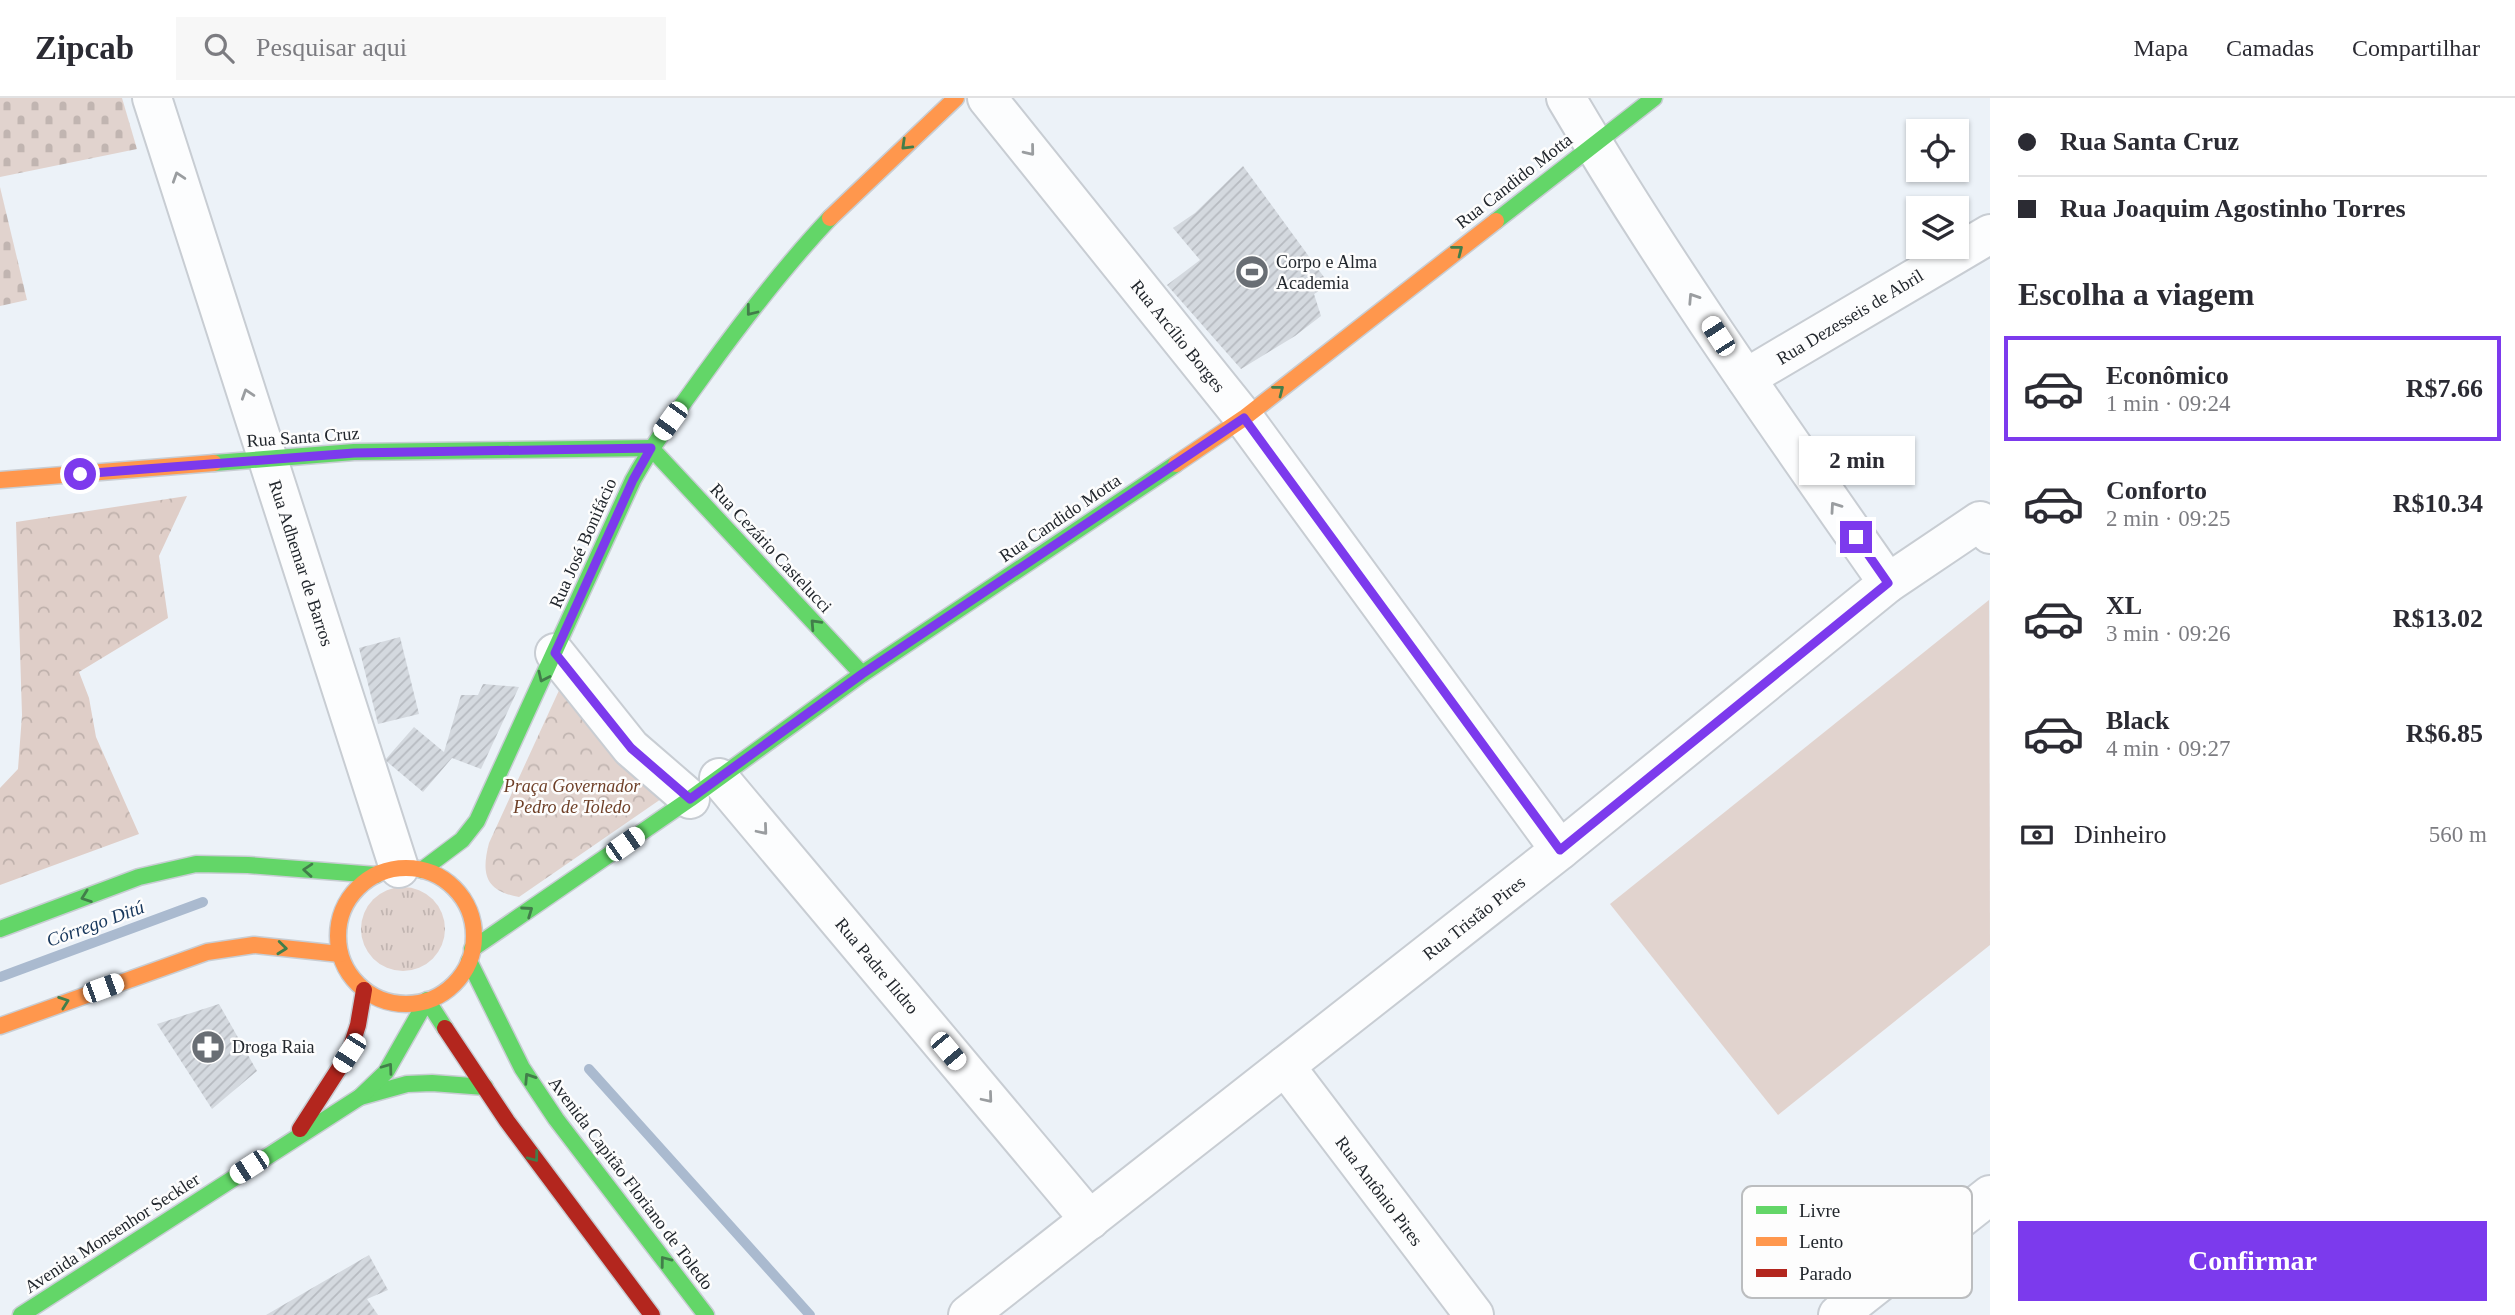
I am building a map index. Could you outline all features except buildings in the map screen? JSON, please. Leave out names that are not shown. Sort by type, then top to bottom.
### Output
[{"type":"street","name":"Rua Adhemar de Barros","points":[[152,98],[399,871]]},
{"type":"street","name":"Rua José Bonifácio","points":[[399,871],[462,841],[477,821],[633,480],[651,448],[792,258],[832,216],[956,98]]},
{"type":"street","name":"Rua Arcílio Borges","points":[[987,98],[1244,418],[1560,850]]},
{"type":"street","points":[[1566,98],[1593,144],[1746,378],[1888,583]]},
{"type":"street","name":"Rua Candido Motta","points":[[470,955],[862,674],[1244,418],[1654,98]]},
{"type":"street","name":"Rua Dezesseis de Abril","points":[[1746,378],[1990,234]]},
{"type":"street","name":"Rua Santa Cruz","points":[[0,480],[354,453],[651,448]]},
{"type":"street","name":"Rua Cezário Castelucci","points":[[651,448],[862,674]]},
{"type":"street","name":"Rua Tristão Pires","points":[[968,1315],[1560,850],[1888,583],[1985,527]]},
{"type":"street","name":"Rua Padre Ilidro","points":[[555,653],[631,748],[705,788],[1090,1220]]},
{"type":"street","points":[[0,929],[139,877],[196,864],[399,871],[444,879],[461,895],[471,914],[474,936],[470,955],[461,976],[445,991],[427,1000],[405,1004],[383,1000],[364,990],[349,974],[340,954],[338,931],[344,908],[357,888],[399,871]]},
{"type":"street","points":[[0,1026],[207,952],[254,945],[340,954]]},
{"type":"street","name":"Avenida Capitão Floriano de Toledo","points":[[470,955],[522,1068],[556,1119],[706,1315]]},
{"type":"street","name":"Avenida Monsenhor Seckler","points":[[295,1137],[349,1053],[358,1025],[364,990]]},
{"type":"street","points":[[427,1000],[507,1121],[652,1315]]},
{"type":"street","name":"Avenida Monsenhor Seckler","points":[[21,1315],[360,1097],[386,1072],[427,1000]]},
{"type":"street","name":"Rua Antônio Pires","points":[[1285,1066],[1474,1315]]},
{"type":"street","points":[[360,1097],[407,1084],[485,1087]]},
{"type":"street","points":[[1972,1209],[1990,1195]]},
{"type":"street","points":[[1838,1315],[1860,1298]]},
{"type":"green space","points":[[0,98],[122,98],[137,149],[0,177]]},
{"type":"green space","points":[[0,187],[27,300],[0,306]]},
{"type":"green space","points":[[187,496],[159,556],[168,618],[79,672],[89,698],[96,737],[139,834],[0,885],[0,788],[18,769],[22,715],[16,522]]},
{"type":"green space","points":[[1989,600],[1990,945],[1778,1115],[1610,904]]},
{"type":"green space","name":"Praça Governador Pedro de Toledo","points":[[561,686],[612,755],[661,799],[519,897],[499,890],[488,879],[486,864],[489,843]]},
{"type":"green space","points":[[395,887],[411,887],[427,894],[438,905],[445,921],[442,945],[433,959],[411,971],[395,971],[379,964],[368,953],[361,937],[361,921],[368,905],[379,894]]},
{"type":"waterway","name":"Córrego Ditú","points":[[0,977],[203,902]]},
{"type":"waterway","points":[[589,1069],[810,1315]]},
{"type":"traffic: fast","points":[[1496,221],[1654,98]]},
{"type":"traffic: fast","points":[[422,870],[462,840],[477,821],[633,480],[650,452],[750,313],[830,218]]},
{"type":"traffic: fast","points":[[214,463],[354,452],[651,448],[862,674]]},
{"type":"traffic: fast","points":[[472,949],[690,799],[862,674],[1176,464]]},
{"type":"traffic: fast","points":[[0,929],[139,877],[196,864],[248,865],[376,875]]},
{"type":"traffic: fast","points":[[469,961],[522,1068],[556,1119],[706,1315]]},
{"type":"traffic: fast","points":[[21,1315],[360,1097],[386,1072],[427,1000],[445,1028]]},
{"type":"traffic: fast","points":[[360,1097],[407,1084],[485,1087]]},
{"type":"traffic: slow","points":[[830,218],[956,98]]},
{"type":"traffic: slow","points":[[1176,464],[1244,418],[1496,221]]},
{"type":"traffic: slow","points":[[0,480],[214,463]]},
{"type":"traffic: slow","points":[[406,868],[432,874],[454,888],[468,910],[474,936],[468,962],[454,984],[432,998],[406,1004],[380,998],[358,984],[344,962],[338,936],[344,910],[358,888],[380,874],[406,868]]},
{"type":"traffic: slow","points":[[0,1026],[207,952],[254,945],[340,954]]},
{"type":"traffic: jam","points":[[300,1129],[349,1053],[358,1025],[364,990]]},
{"type":"traffic: jam","points":[[445,1028],[507,1121],[652,1315]]},
{"type":"place","name":"Corpo e Alma Academia","points":[[1252,272]]},
{"type":"place","name":"Droga Raia","points":[[208,1047]]},
{"type":"route","points":[[80,474],[354,453],[651,448],[633,480],[555,653],[631,748],[690,799],[862,674],[1244,418],[1560,850],[1888,583],[1856,537]]}]
